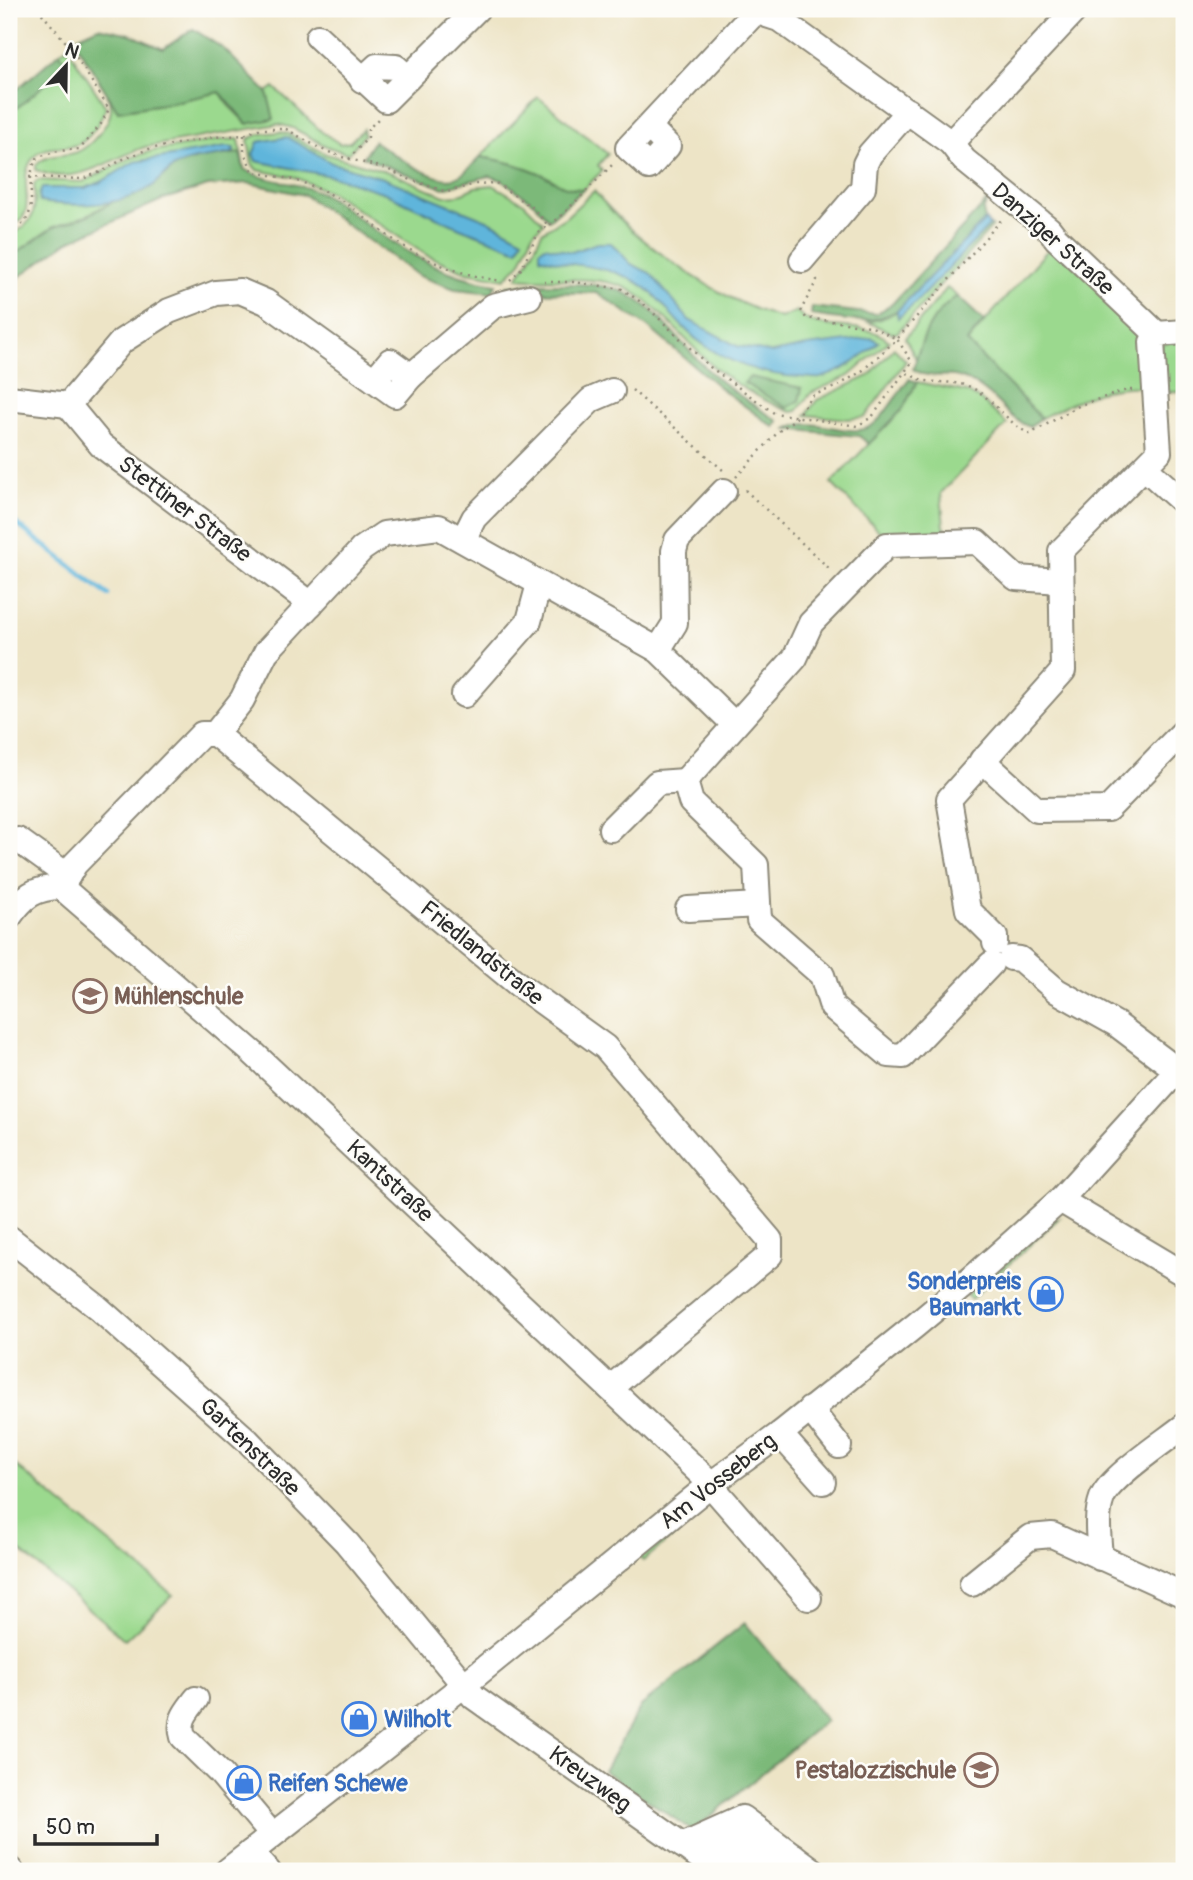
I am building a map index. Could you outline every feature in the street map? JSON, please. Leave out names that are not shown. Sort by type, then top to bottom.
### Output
[{"type":"street","points":[[318,37],[386,100],[477,9]]},
{"type":"street","points":[[951,143],[1076,9]]},
{"type":"street","points":[[628,148],[752,10]]},
{"type":"street","name":"Danziger Straße","points":[[752,10],[779,19],[951,143],[964,160],[1049,229],[1157,334]]},
{"type":"street","points":[[802,260],[863,188],[865,164],[870,154],[908,111]]},
{"type":"street","points":[[9,398],[68,405],[122,341],[169,311],[216,293],[240,291],[266,302],[395,395],[411,376],[492,306],[531,287]]},
{"type":"street","points":[[999,955],[995,937],[968,910],[949,799],[1063,671],[1061,551],[1159,452],[1152,342],[1157,334],[1184,332]]},
{"type":"street","points":[[463,540],[474,518],[591,400],[612,391]]},
{"type":"street","name":"Stettiner Straße","points":[[68,405],[101,445],[311,604]]},
{"type":"street","points":[[1144,468],[1184,503]]},
{"type":"street","points":[[658,650],[675,623],[674,551],[677,540],[724,491]]},
{"type":"street","points":[[13,903],[41,888],[64,881],[75,864],[202,734],[215,734],[242,700],[266,652],[362,549],[384,534],[439,527],[463,540],[658,650],[734,724]]},
{"type":"street","points":[[611,829],[657,783],[685,781],[795,658],[811,623],[887,545],[976,542],[1016,579],[1061,581]]},
{"type":"street","points":[[464,695],[529,621],[539,584]]},
{"type":"street","points":[[982,760],[1037,810],[1108,809],[1184,731]]},
{"type":"street","name":"Friedlandstraße","points":[[215,734],[519,985],[605,1047],[770,1240],[769,1255],[610,1388]]},
{"type":"street","points":[[685,781],[691,802],[756,865],[760,920],[822,975],[832,1007],[890,1055],[903,1056],[999,955]]},
{"type":"street","name":"Kantstraße","points":[[18,840],[253,1053],[711,1484],[809,1598]]},
{"type":"street","points":[[688,909],[758,905]]},
{"type":"street","points":[[999,955],[1020,959],[1057,991],[1116,1024],[1181,1067]]},
{"type":"street","name":"Am Vosseberg","points":[[227,1871],[464,1685],[711,1484],[780,1434],[956,1291],[1060,1200],[1181,1067]]},
{"type":"street","points":[[1060,1200],[1184,1274]]},
{"type":"street","name":"Gartenstraße","points":[[9,1238],[97,1307],[248,1441],[346,1543],[464,1685]]},
{"type":"street","points":[[810,1409],[839,1446]]},
{"type":"street","points":[[1100,1558],[1098,1520],[1102,1497],[1113,1482],[1184,1426]]},
{"type":"street","points":[[780,1434],[823,1482]]},
{"type":"street","points":[[972,1584],[1030,1537],[1052,1535],[1184,1595]]},
{"type":"street","name":"Kreuzweg","points":[[464,1685],[474,1697],[712,1866]]},
{"type":"street","points":[[196,1699],[182,1716],[183,1737],[221,1774],[272,1835]]},
{"type":"street","points":[[682,1845],[742,1818],[793,1857]]},
{"type":"street","points":[[251,1852],[268,1871]]},
{"type":"street","points":[[712,1866],[793,1857]]},
{"type":"street","points":[[729,1871],[793,1857]]},
{"type":"street","points":[[768,1871],[793,1857]]},
{"type":"path","points":[[9,232],[27,220],[32,210],[29,177],[31,166],[38,157],[58,151],[80,149],[102,124],[109,109],[71,47],[38,9]]},
{"type":"path","points":[[349,159],[368,137],[368,129],[378,120]]},
{"type":"path","points":[[29,177],[82,179],[149,149],[215,137],[244,135],[258,129],[286,129],[321,149],[387,169],[447,192],[475,184],[496,183],[532,207],[548,225]]},
{"type":"path","points":[[244,135],[244,152],[253,172],[288,178],[324,190],[397,242],[432,262],[453,270],[531,287],[574,282],[622,289],[645,304],[710,368],[774,413],[857,426],[872,417],[912,362],[897,339],[870,326],[806,318],[802,310],[817,280],[802,260]]},
{"type":"path","points":[[507,282],[522,268],[538,233],[559,219],[628,148]]},
{"type":"path","points":[[724,491],[779,431],[796,418],[811,396],[838,386],[862,371],[897,339],[1015,203]]},
{"type":"path","points":[[906,372],[926,381],[944,381],[969,387],[989,399],[1018,428],[1030,434],[1080,405],[1127,390],[1143,391],[1156,397]]},
{"type":"green space","points":[[98,27],[130,34],[163,49],[193,29],[224,49],[267,92],[274,119],[247,124],[220,92],[118,111],[73,39]]},
{"type":"green space","points":[[67,47],[106,107],[94,129],[81,143],[46,149],[35,155],[27,170],[27,207],[19,222],[9,227],[9,110],[11,113],[69,63],[59,53]]},
{"type":"green space","points":[[59,53],[69,64],[11,113],[9,96]]},
{"type":"green space","points":[[274,87],[322,132],[340,144],[350,142],[363,129],[364,135],[348,154],[326,146],[293,128],[278,124],[145,147],[78,174],[50,175],[36,170],[36,165],[41,161],[77,152],[93,140],[110,116],[111,106],[106,95],[118,111],[220,92],[247,124],[273,119],[267,92]]},
{"type":"green space","points":[[538,97],[608,154],[598,165],[602,171],[584,189],[565,186],[517,165],[480,157]]},
{"type":"green space","points":[[281,132],[326,154],[392,173],[444,196],[493,185],[524,203],[543,224],[533,233],[521,262],[505,279],[467,272],[428,256],[332,193],[294,177],[257,170],[252,164],[248,139],[260,134]]},
{"type":"green space","points":[[239,139],[244,169],[154,185],[116,200],[86,216],[52,228],[9,258],[9,236],[29,221],[35,202],[34,184],[38,180],[83,182],[130,158],[152,151]]},
{"type":"green space","points":[[374,141],[413,166],[446,179],[458,177],[480,157],[517,165],[565,186],[584,189],[549,220],[535,204],[502,180],[489,176],[443,188],[363,157]]},
{"type":"green space","points":[[240,153],[244,169],[253,174],[321,193],[396,245],[427,262],[460,276],[496,284],[492,293],[455,289],[419,276],[304,195],[248,183],[208,186],[164,199],[67,242],[19,277],[9,294],[9,258],[52,228],[86,216],[116,200],[134,196],[154,185],[175,166],[200,158]]},
{"type":"green space","points":[[594,191],[655,249],[679,267],[730,297],[781,318],[797,311],[805,319],[816,323],[866,330],[889,341],[849,376],[811,393],[797,411],[791,412],[725,376],[647,302],[624,287],[585,279],[517,278],[542,232],[566,217]]},
{"type":"green space","points":[[988,200],[983,211],[985,220],[897,311],[865,320],[811,315],[812,307],[876,314],[892,304]]},
{"type":"green space","points":[[990,225],[992,227],[897,333],[868,322],[897,311],[898,317],[914,304]]},
{"type":"green space","points":[[1052,245],[1144,328],[1148,389],[1122,387],[1093,394],[1041,418],[967,342]]},
{"type":"green space","points":[[508,285],[596,285],[633,297],[666,324],[712,374],[778,421],[774,427],[724,391],[648,327],[597,293],[504,292]]},
{"type":"green space","points":[[947,288],[957,296],[942,309],[931,324],[916,359],[905,338]]},
{"type":"green space","points":[[957,296],[984,321],[967,342],[1041,418],[1030,427],[1015,419],[973,383],[954,376],[923,374],[913,369],[928,328]]},
{"type":"green space","points":[[1184,338],[1184,392],[1163,392],[1161,345]]},
{"type":"green space","points":[[894,348],[906,361],[865,417],[848,419],[806,415],[817,400],[869,376]]},
{"type":"green space","points":[[750,377],[802,388],[799,401],[787,408],[744,383]]},
{"type":"green space","points":[[909,379],[917,382],[902,410],[869,444],[859,436],[787,429],[808,424],[862,430],[876,422]]},
{"type":"green space","points":[[917,382],[966,392],[982,401],[1007,424],[941,493],[944,527],[949,531],[882,534],[831,483],[902,410]]},
{"type":"green space","points":[[1059,1218],[971,1299],[967,1295],[1053,1219]]},
{"type":"green space","points":[[9,1460],[173,1595],[125,1640],[9,1541]]},
{"type":"green space","points":[[689,1516],[693,1520],[643,1561],[639,1557]]},
{"type":"green space","points":[[745,1623],[826,1720],[693,1831],[604,1771],[641,1706]]},
{"type":"water","points":[[287,137],[332,163],[383,178],[487,220],[523,239],[518,250],[460,228],[385,193],[335,177],[256,161],[253,154],[258,142]]},
{"type":"water","points":[[234,148],[234,152],[183,163],[139,194],[112,202],[68,205],[40,202],[42,188],[85,188],[101,182],[134,162]]},
{"type":"water","points":[[985,220],[990,225],[898,318],[897,311]]},
{"type":"water","points":[[597,243],[611,243],[631,264],[650,273],[689,320],[737,346],[772,353],[872,338],[879,342],[844,368],[820,378],[783,376],[736,363],[695,338],[641,284],[611,271],[540,257],[540,250],[545,246],[572,252]]},
{"type":"waterway","points":[[9,518],[108,595]]},
{"type":"place","name":"Mühlenschule","points":[[90,996]]},
{"type":"place","name":"Sonderpreis Baumarkt","points":[[1046,1294]]},
{"type":"place","name":"Wilholt","points":[[359,1719]]},
{"type":"place","name":"Pestalozzischule","points":[[981,1770]]},
{"type":"place","name":"Reifen Schewe","points":[[244,1783]]}]
